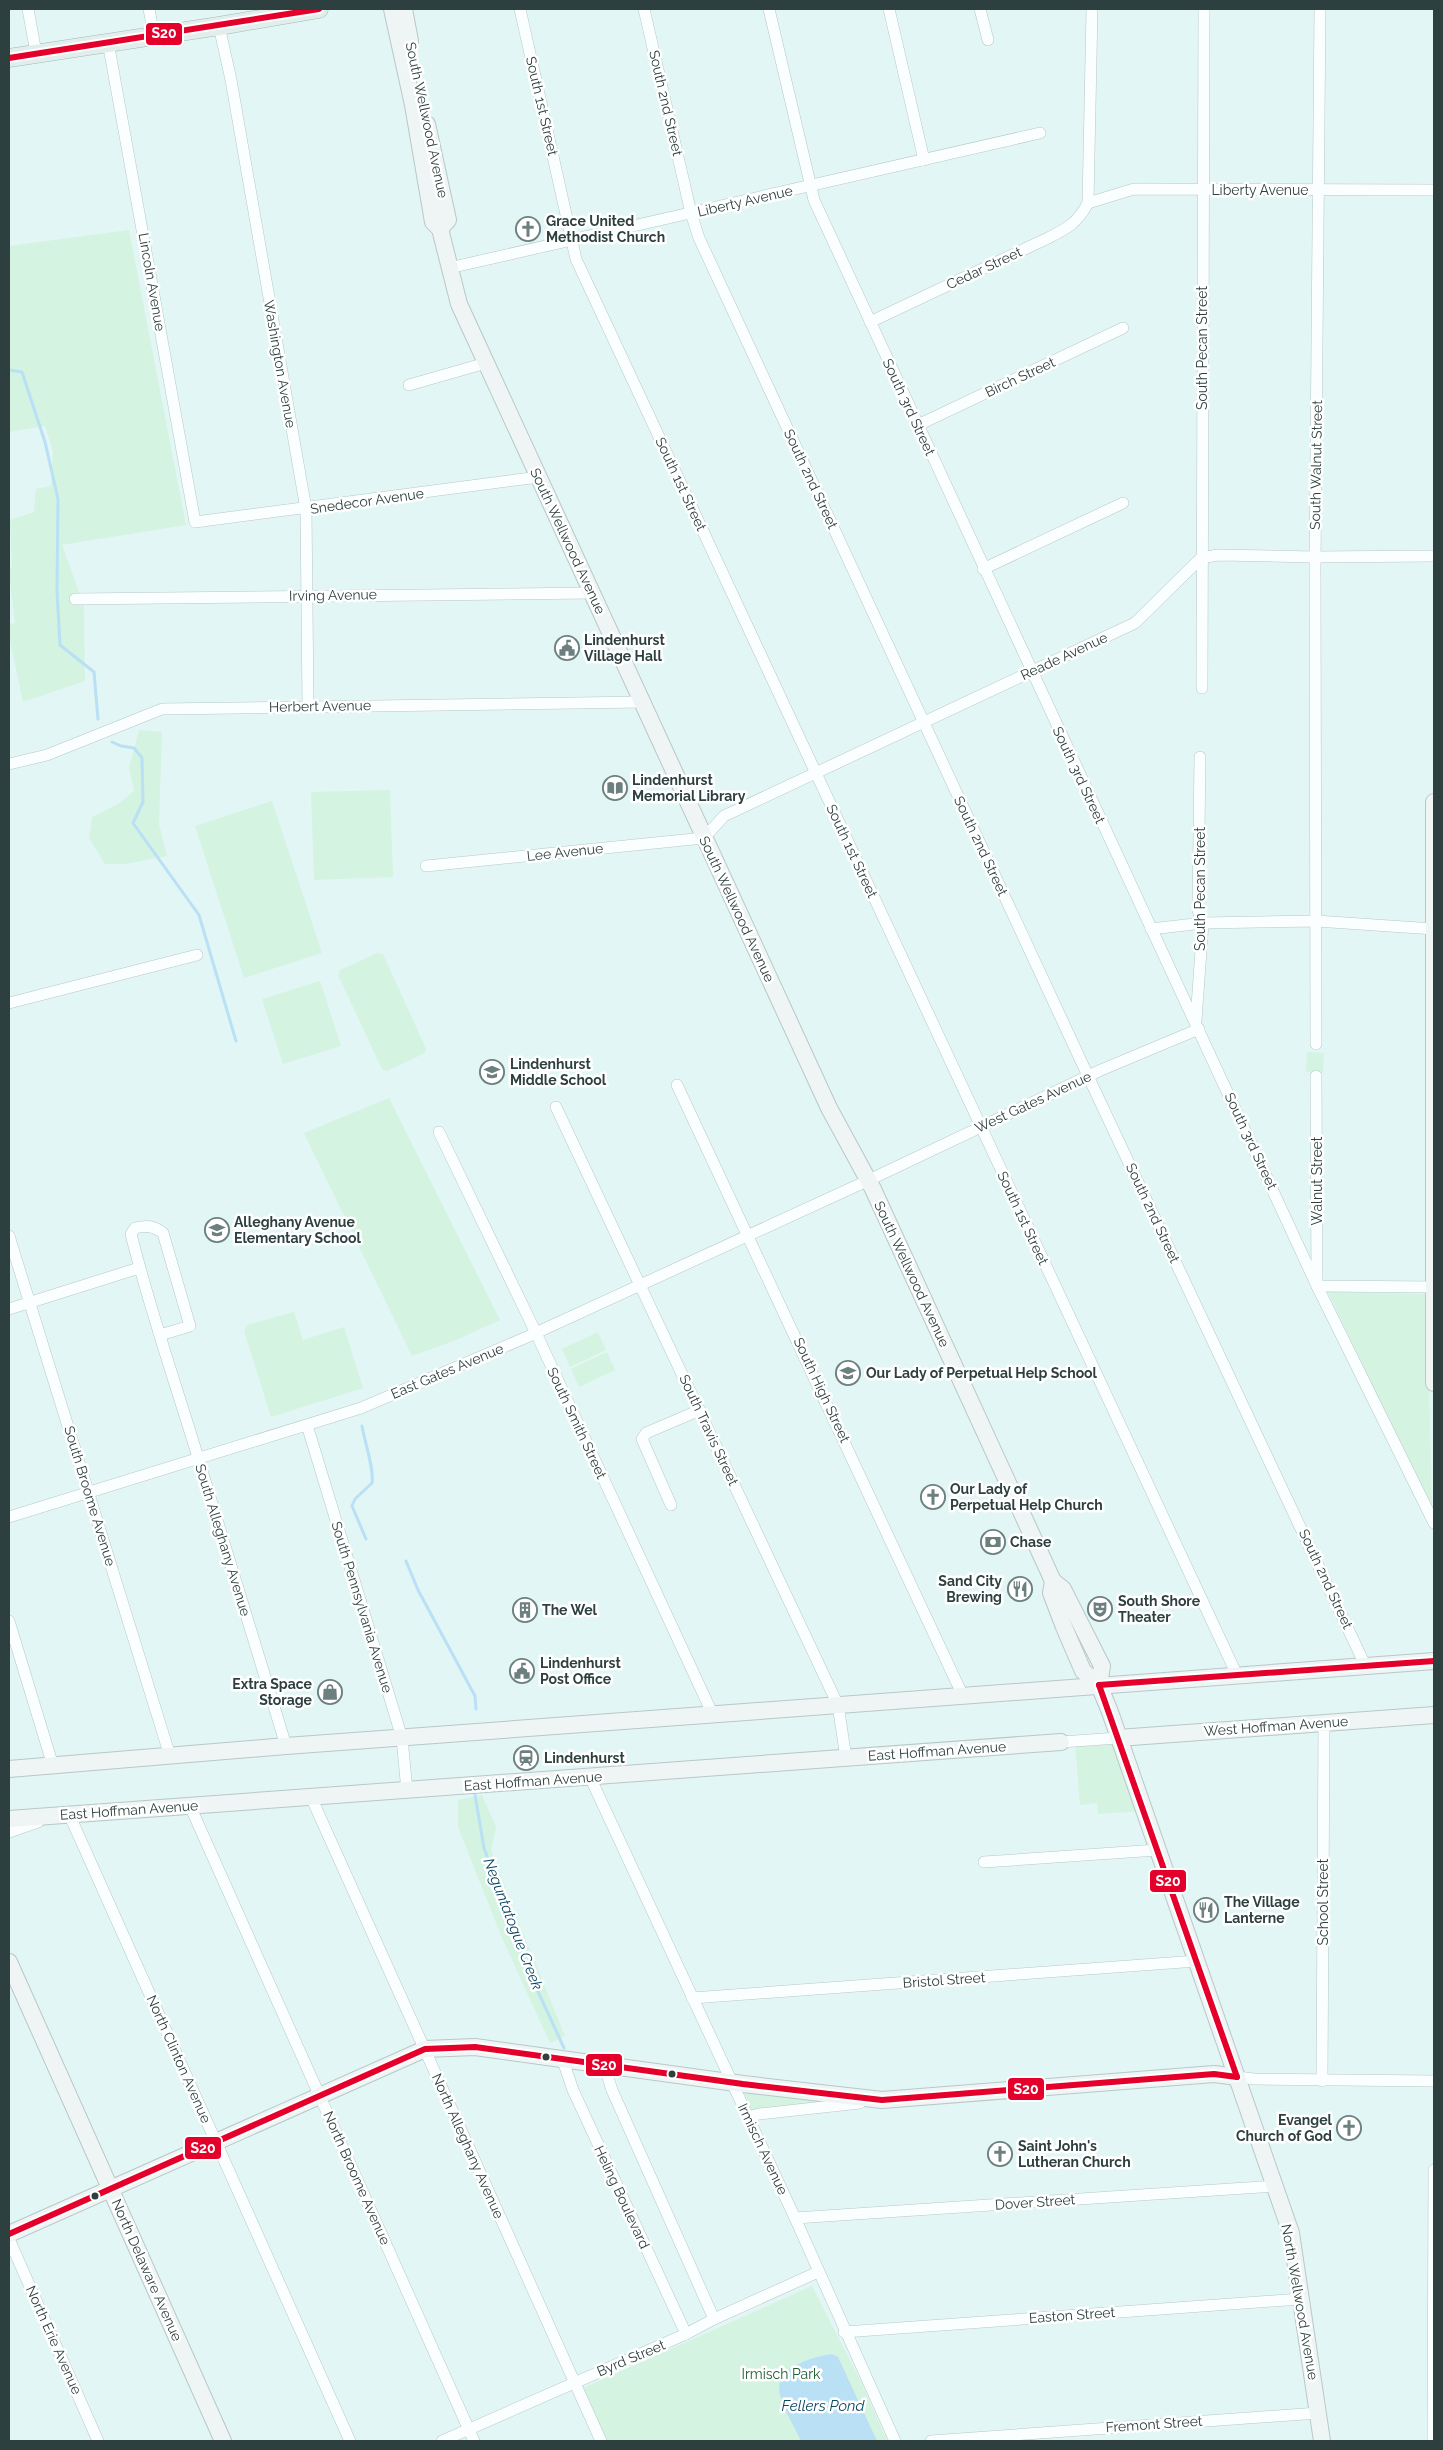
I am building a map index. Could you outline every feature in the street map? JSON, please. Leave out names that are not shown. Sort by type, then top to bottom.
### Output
[{"type":"main road","points":[[9,58],[219,26],[269,13],[319,9]]},
{"type":"main road","name":"South Wellwood Avenue","points":[[392,9],[413,105],[433,222],[440,230],[459,304],[829,1108],[869,1180],[1053,1581],[1051,1593],[1083,1671],[1099,1685],[1110,1712]]},
{"type":"main road","name":"South Wellwood Avenue","points":[[404,9],[448,220],[440,230]]},
{"type":"main road","points":[[1434,802],[1434,1383]]},
{"type":"main road","points":[[9,1769],[286,1746],[1434,1661]]},
{"type":"main road","name":"North Wellwood Avenue","points":[[1110,1712],[1291,2233],[1322,2441]]},
{"type":"main road","name":"West Hoffman Avenue","points":[[1118,1738],[1434,1715]]},
{"type":"main road","name":"East Hoffman Avenue","points":[[9,1819],[1061,1742]]},
{"type":"main road","name":"North Delaware Avenue","points":[[9,1962],[223,2441]]},
{"type":"main road","points":[[9,2234],[425,2049],[475,2047],[732,2082],[882,2100],[1214,2074],[1237,2077]]},
{"type":"street","points":[[28,9],[36,53]]},
{"type":"street","points":[[149,9],[154,36]]},
{"type":"street","name":"South 1st Street","points":[[520,9],[576,260],[1237,1675]]},
{"type":"street","name":"South 2nd Street","points":[[644,9],[691,213],[699,238],[1088,1076],[1366,1667]]},
{"type":"street","name":"South 3rd Street","points":[[770,9],[809,186],[983,569],[1151,929],[1318,1286],[1434,1524]]},
{"type":"street","points":[[889,9],[924,160]]},
{"type":"street","points":[[980,9],[988,40]]},
{"type":"street","points":[[1088,203],[1092,9]]},
{"type":"street","name":"South Pecan Street","points":[[1202,688],[1204,9]]},
{"type":"street","name":"South Walnut Street","points":[[1316,921],[1315,557],[1320,9]]},
{"type":"street","name":"Washington Avenue","points":[[219,26],[231,80],[306,509],[308,706]]},
{"type":"street","name":"Lincoln Avenue","points":[[108,42],[195,522]]},
{"type":"street","name":"Liberty Avenue","points":[[449,268],[1040,133]]},
{"type":"street","name":"Liberty Avenue","points":[[1088,203],[1134,189],[1434,190]]},
{"type":"street","name":"Cedar Street","points":[[870,322],[1068,228],[1081,218],[1088,203]]},
{"type":"street","name":"Birch Street","points":[[918,425],[1123,328]]},
{"type":"street","points":[[409,385],[486,363]]},
{"type":"street","name":"Snedecor Avenue","points":[[195,522],[306,509],[538,477]]},
{"type":"street","points":[[983,569],[1124,503]]},
{"type":"street","points":[[1201,558],[1218,555],[1315,557],[1434,556]]},
{"type":"street","name":"Reade Avenue","points":[[704,838],[724,816],[923,721],[1136,623],[1201,558]]},
{"type":"street","name":"Irving Avenue","points":[[75,600],[592,593]]},
{"type":"street","name":"Herbert Avenue","points":[[9,764],[47,755],[162,708],[642,702]]},
{"type":"street","name":"South Pecan Street","points":[[1197,1025],[1203,923],[1198,911],[1200,758]]},
{"type":"street","name":"Lee Avenue","points":[[426,866],[704,838]]},
{"type":"street","points":[[1316,921],[1314,932],[1316,1044]]},
{"type":"street","points":[[1151,929],[1203,923],[1316,921],[1434,929]]},
{"type":"street","points":[[9,1002],[197,955]]},
{"type":"street","name":"West Gates Avenue","points":[[869,1180],[1197,1025]]},
{"type":"street","name":"Walnut Street","points":[[1316,1076],[1318,1286]]},
{"type":"street","name":"South High Street","points":[[678,1085],[963,1696]]},
{"type":"street","name":"South Travis Street","points":[[556,1107],[838,1705],[846,1758]]},
{"type":"street","name":"South Smith Street","points":[[439,1132],[536,1333],[714,1715]]},
{"type":"street","name":"East Gates Avenue","points":[[9,1517],[361,1408],[536,1333],[869,1180]]},
{"type":"street","name":"South Alleghany Avenue","points":[[160,1335],[190,1326],[163,1233],[156,1228],[141,1227],[132,1231],[139,1268],[286,1746]]},
{"type":"street","name":"South Broome Avenue","points":[[9,1236],[170,1756]]},
{"type":"street","points":[[9,1309],[139,1268]]},
{"type":"street","points":[[1318,1286],[1434,1287]]},
{"type":"street","points":[[671,1505],[642,1440],[646,1433],[700,1410]]},
{"type":"street","name":"South Pennsylvania Avenue","points":[[306,1425],[402,1738],[408,1791]]},
{"type":"street","points":[[9,1621],[53,1766]]},
{"type":"street","name":"School Street","points":[[1322,2081],[1324,1723]]},
{"type":"street","name":"East Hoffman Avenue","points":[[1061,1742],[1118,1738]]},
{"type":"street","name":"Irmisch Avenue","points":[[590,1777],[795,2218],[894,2441]]},
{"type":"street","name":"North Alleghany Avenue","points":[[311,1797],[601,2441]]},
{"type":"street","name":"North Broome Avenue","points":[[190,1806],[474,2441]]},
{"type":"street","points":[[9,1832],[69,1814]]},
{"type":"street","name":"North Clinton Avenue","points":[[69,1814],[350,2441]]},
{"type":"street","points":[[984,1862],[1157,1850]]},
{"type":"street","name":"Bristol Street","points":[[692,1998],[1196,1961]]},
{"type":"street","name":"Heling Boulevard","points":[[562,2058],[573,2090],[686,2334]]},
{"type":"street","points":[[604,2065],[612,2090],[714,2319]]},
{"type":"street","points":[[1237,2077],[1322,2081],[1434,2081]]},
{"type":"street","points":[[748,2117],[759,2114],[882,2100]]},
{"type":"street","points":[[1433,2441],[1434,2170]]},
{"type":"street","name":"Dover Street","points":[[795,2218],[1275,2186]]},
{"type":"street","name":"North Erie Avenue","points":[[9,2239],[98,2441]]},
{"type":"street","name":"Byrd Street","points":[[442,2441],[686,2334],[714,2319],[818,2272]]},
{"type":"street","name":"Easton Street","points":[[844,2332],[1300,2299]]},
{"type":"street","name":"Fremont Street","points":[[931,2441],[1318,2413]]},
{"type":"green space","points":[[129,230],[186,525],[62,545],[84,606],[85,681],[23,702],[9,636],[9,624],[15,623],[9,573],[9,569],[12,567],[10,520],[34,512],[36,489],[51,486],[53,451],[45,426],[9,432],[9,246]]},
{"type":"green space","points":[[139,730],[162,732],[159,824],[167,856],[125,864],[105,864],[89,838],[92,817],[118,804],[134,791],[129,768]]},
{"type":"green space","points":[[390,790],[393,877],[314,880],[311,792]]},
{"type":"green space","points":[[272,801],[322,953],[244,978],[195,826]]},
{"type":"green space","points":[[377,953],[383,954],[426,1049],[425,1053],[387,1071],[382,1069],[338,975],[340,970]]},
{"type":"green space","points":[[320,981],[341,1046],[283,1064],[262,999]]},
{"type":"green space","points":[[1307,1052],[1324,1053],[1323,1073],[1306,1072]]},
{"type":"green space","points":[[389,1098],[500,1320],[456,1340],[412,1356],[304,1133]]},
{"type":"green space","points":[[1328,1292],[1427,1294],[1432,1510]]},
{"type":"green space","points":[[294,1312],[303,1340],[344,1327],[363,1388],[271,1417],[244,1331],[247,1325]]},
{"type":"green space","points":[[598,1332],[606,1350],[570,1367],[562,1349]]},
{"type":"green space","points":[[607,1352],[615,1370],[579,1387],[571,1369]]},
{"type":"green space","points":[[1117,1739],[1142,1811],[1098,1814],[1097,1803],[1080,1805],[1075,1742]]},
{"type":"green space","points":[[482,1795],[496,1827],[491,1850],[565,2036],[550,2043],[502,1938],[458,1827],[458,1800]]},
{"type":"green space","points":[[743,2089],[826,2100],[826,2104],[751,2110]]},
{"type":"green space","name":"Irmisch Park","points":[[812,2286],[862,2384],[887,2441],[607,2441],[583,2388]]},
{"type":"water","name":"Fellers Pond","points":[[832,2354],[838,2357],[877,2441],[801,2441],[782,2401],[779,2385],[782,2377],[796,2365]]},
{"type":"waterway","name":"Neguntatogue Creek","points":[[9,370],[22,372],[45,442],[58,499],[57,590],[60,645],[94,672],[98,719]]},
{"type":"waterway","name":"Neguntatogue Creek","points":[[112,742],[134,748],[142,758],[143,802],[133,823],[199,915],[236,1041]]},
{"type":"waterway","name":"Neguntatogue Creek","points":[[362,1426],[371,1463],[372,1483],[355,1499],[352,1506],[366,1539]]},
{"type":"waterway","name":"Neguntatogue Creek","points":[[406,1561],[418,1590],[475,1696],[476,1709]]},
{"type":"waterway","name":"Neguntatogue Creek","points":[[475,1795],[484,1848],[529,1972],[564,2048]]},
{"type":"transit line","name":"S20","points":[[9,58],[319,9]]},
{"type":"transit line","name":"S20","points":[[1099,1685],[1434,1661]]},
{"type":"transit line","name":"S20","points":[[1099,1685],[1237,2077]]},
{"type":"transit line","name":"S20","points":[[9,2234],[425,2049],[475,2047],[743,2084],[882,2100],[1214,2074],[1237,2077]]},
{"type":"place","name":"Grace United Methodist Church","points":[[528,229]]},
{"type":"place","name":"Lindenhurst Village Hall","points":[[567,648]]},
{"type":"place","name":"Lindenhurst Memorial Library","points":[[615,788]]},
{"type":"place","name":"Lindenhurst Middle School","points":[[492,1072]]},
{"type":"place","name":"Alleghany Avenue Elementary School","points":[[217,1230]]},
{"type":"place","name":"Our Lady of Perpetual Help School","points":[[848,1373]]},
{"type":"place","name":"Our Lady of Perpetual Help Church","points":[[933,1497]]},
{"type":"place","name":"Chase","points":[[993,1542]]},
{"type":"place","name":"Sand City Brewing","points":[[1020,1589]]},
{"type":"place","name":"South Shore Theater","points":[[1100,1609]]},
{"type":"place","name":"The Wel","points":[[525,1610]]},
{"type":"place","name":"Lindenhurst Post Office","points":[[522,1671]]},
{"type":"place","name":"Extra Space Storage","points":[[330,1692]]},
{"type":"place","name":"Lindenhurst","points":[[526,1758]]},
{"type":"place","name":"The Village Lanterne","points":[[1206,1910]]},
{"type":"place","name":"Evangel Church of God","points":[[1349,2128]]},
{"type":"place","name":"Saint John's Lutheran Church","points":[[1000,2154]]}]
